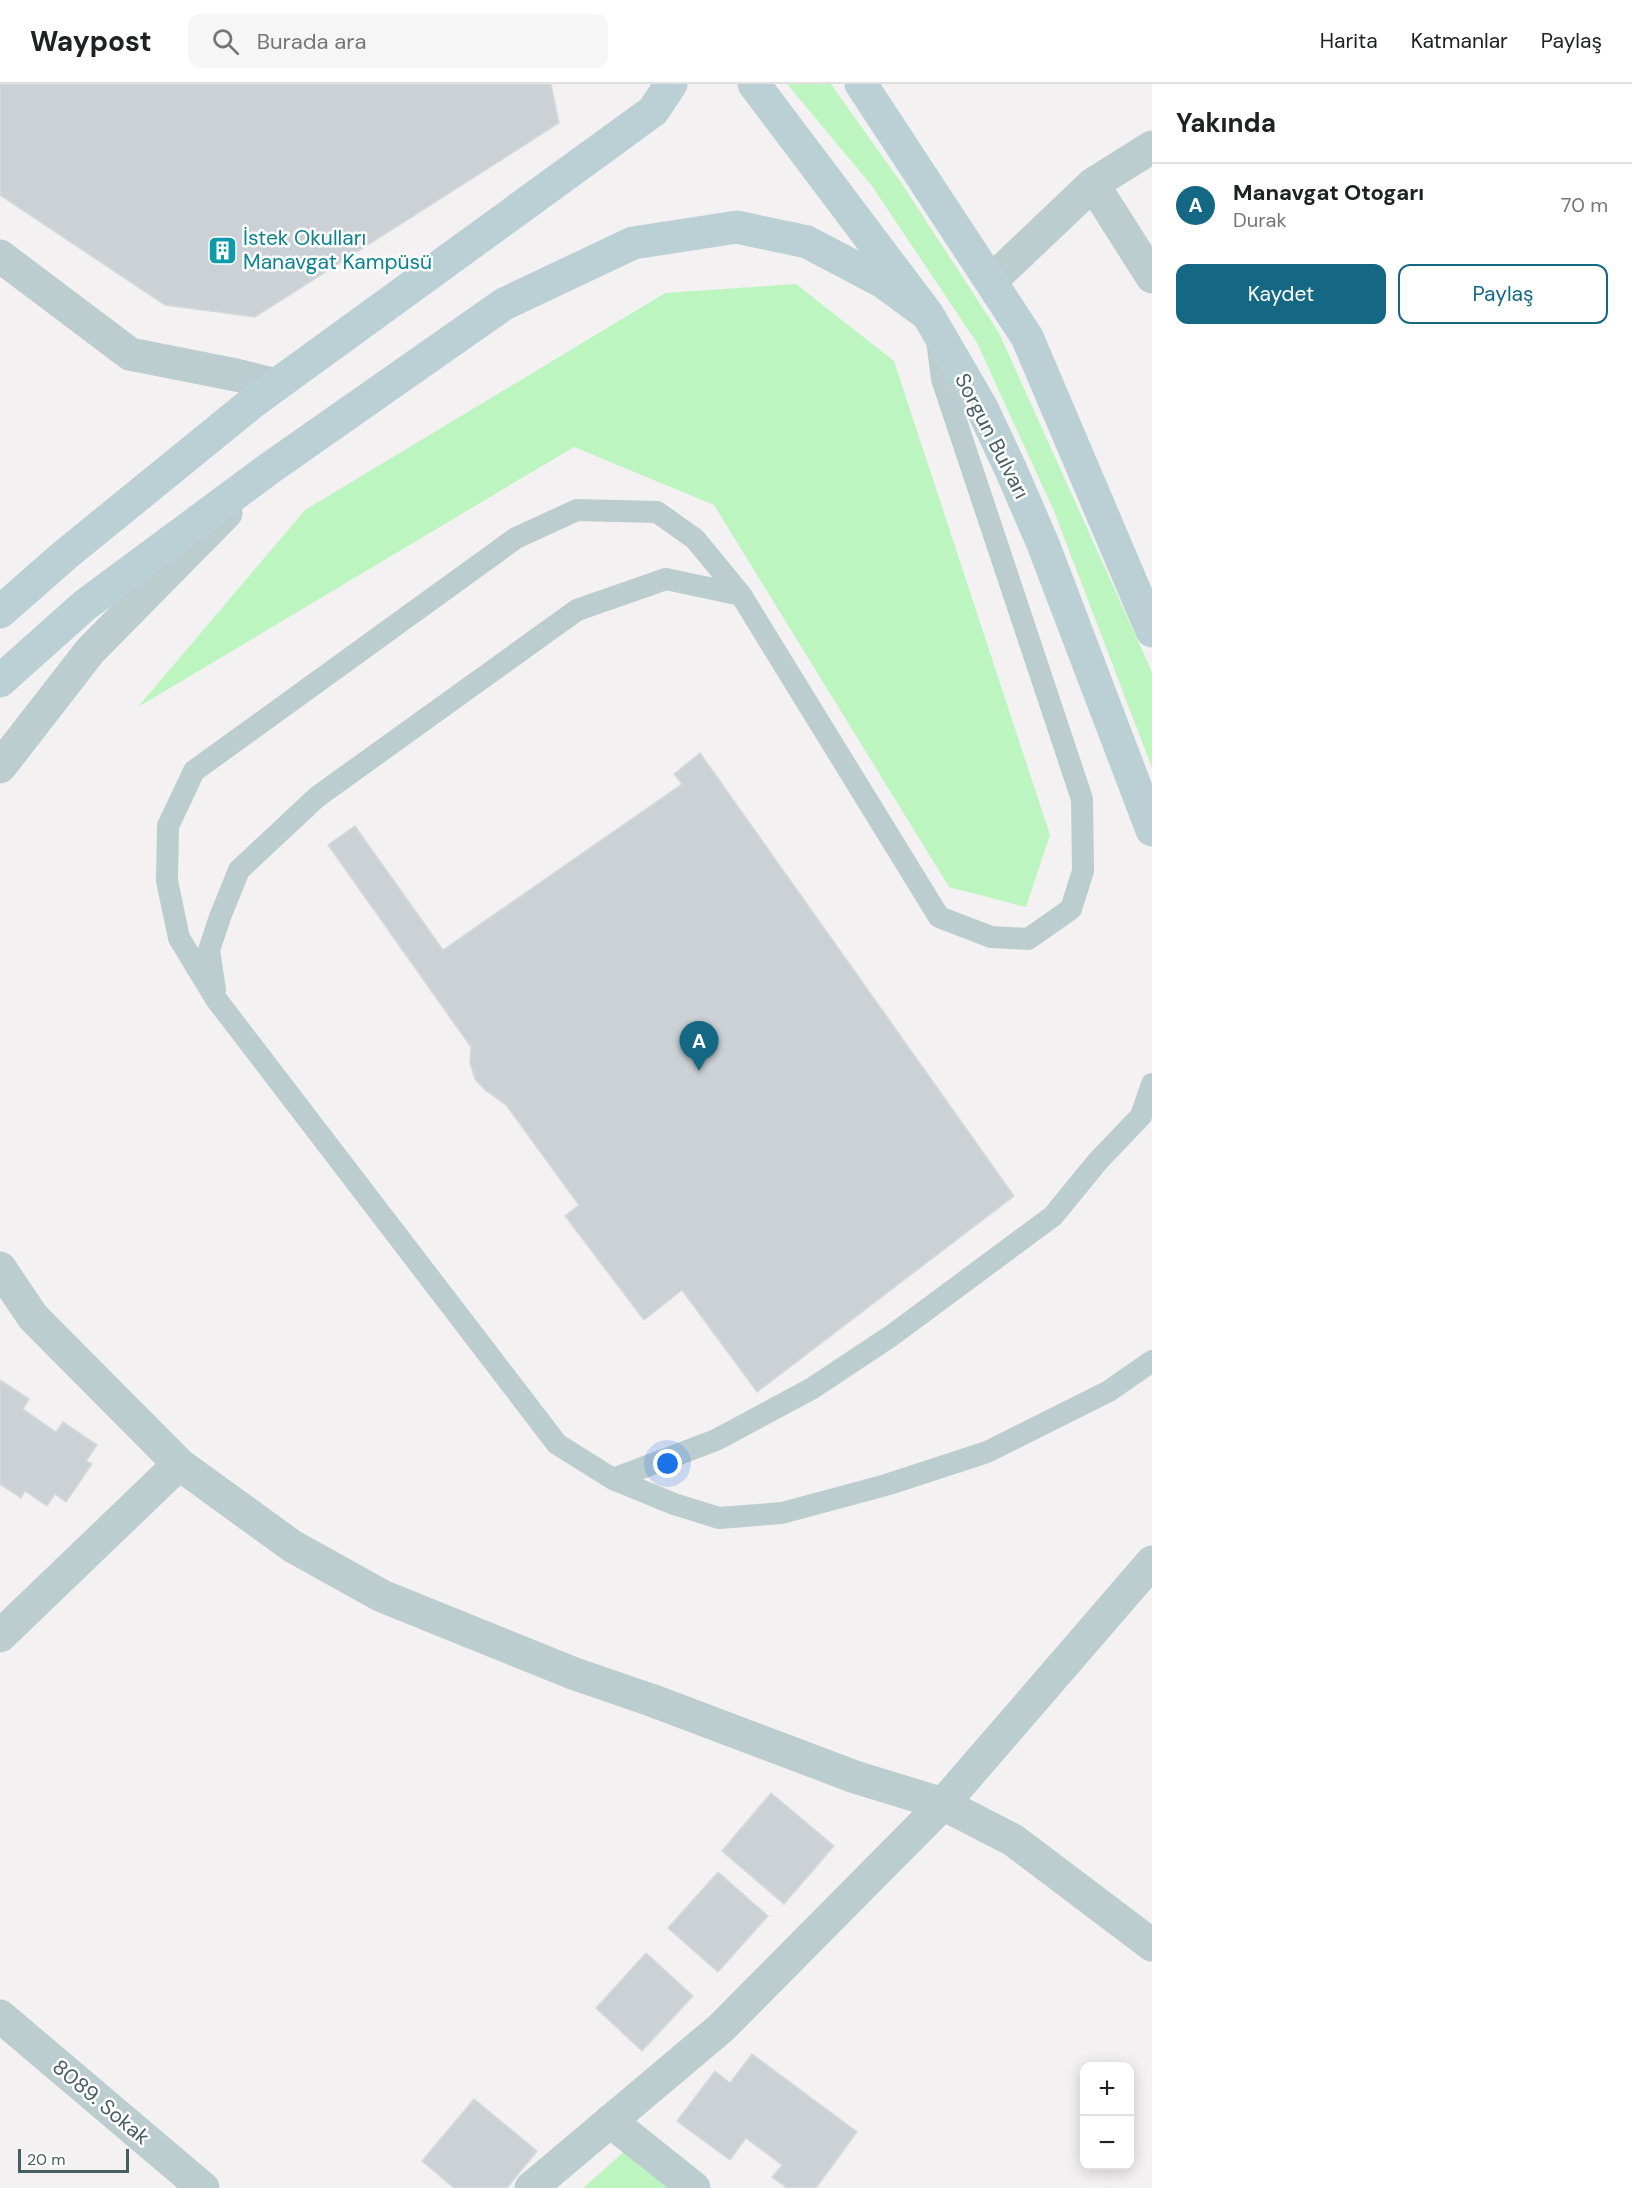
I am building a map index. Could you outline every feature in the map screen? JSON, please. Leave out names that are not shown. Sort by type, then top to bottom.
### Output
[{"type":"street","points":[[0,612],[65,555],[276,385],[653,111],[671,84]]},
{"type":"street","name":"Sorgun Bulvarı","points":[[754,84],[932,323],[982,408],[1043,544],[1152,830]]},
{"type":"street","points":[[861,84],[1027,337],[1152,631]]},
{"type":"street","points":[[992,281],[1093,184],[1152,147]]},
{"type":"street","points":[[1093,184],[1152,277]]},
{"type":"street","points":[[0,681],[85,605],[270,468],[504,304],[633,243],[737,227],[807,242],[883,282],[932,323]]},
{"type":"street","points":[[0,256],[130,354],[276,385]]},
{"type":"street","points":[[0,766],[90,651],[270,468]]},
{"type":"street","points":[[0,1268],[33,1317],[179,1464],[292,1546],[382,1596],[575,1674],[651,1700],[855,1777],[944,1804],[1013,1840],[1152,1945]]},
{"type":"street","points":[[0,1636],[179,1464]]},
{"type":"street","points":[[531,2188],[721,2028],[944,1804],[1152,1562]]},
{"type":"street","name":"8089. Sokak","points":[[0,2016],[202,2188]]},
{"type":"street","points":[[610,2121],[694,2188]]},
{"type":"lane","points":[[932,323],[942,379],[1082,799],[1083,871],[1071,909],[1028,939],[991,937],[939,917],[741,595],[695,539],[657,512],[577,510],[516,538],[195,771],[168,826],[167,881],[179,938],[216,999],[557,1444],[613,1479],[674,1504],[719,1518],[782,1514],[886,1485],[987,1452],[1109,1391],[1152,1361]]},
{"type":"lane","points":[[216,999],[209,950],[239,870],[317,797],[577,610],[666,579],[741,595]]},
{"type":"lane","points":[[613,1479],[716,1440],[811,1389],[891,1336],[1053,1216],[1098,1161],[1141,1116],[1152,1084]]},
{"type":"green space","points":[[787,84],[831,84],[902,184],[999,333],[1152,672],[1152,768],[1054,511],[977,343],[872,186]]},
{"type":"green space","points":[[796,284],[894,361],[1050,835],[1026,907],[949,887],[714,505],[574,447],[138,707],[305,510],[665,293]]},
{"type":"green space","points":[[625,2151],[670,2188],[583,2188]]},
{"type":"building","name":"İstek Okulları Manavgat Kampüsü","points":[[0,84],[551,84],[559,123],[255,317],[165,305],[0,195]]},
{"type":"building","points":[[700,753],[1014,1196],[757,1392],[682,1290],[644,1320],[565,1216],[579,1205],[506,1105],[485,1090],[475,1079],[470,1063],[471,1047],[328,845],[355,826],[443,950],[682,784],[674,774]]},
{"type":"building","points":[[0,1380],[29,1399],[23,1409],[56,1432],[63,1422],[97,1445],[86,1461],[92,1464],[66,1502],[55,1494],[47,1506],[25,1491],[21,1498],[0,1484]]},
{"type":"building","points":[[771,1793],[834,1846],[784,1904],[722,1851]]},
{"type":"building","points":[[718,1872],[768,1916],[718,1972],[668,1928]]},
{"type":"building","points":[[646,1953],[693,1996],[642,2051],[596,2008]]},
{"type":"building","points":[[752,2054],[857,2132],[816,2188],[787,2188],[772,2177],[782,2165],[746,2138],[730,2160],[677,2121],[715,2071],[730,2083]]},
{"type":"building","points":[[474,2099],[537,2151],[507,2188],[454,2188],[422,2161]]},
{"type":"place","name":"İstek Okulları Manavgat Kampüsü","points":[[222,250]]},
{"type":"place","name":"Manavgat Otogarı","points":[[699,1071]]}]
